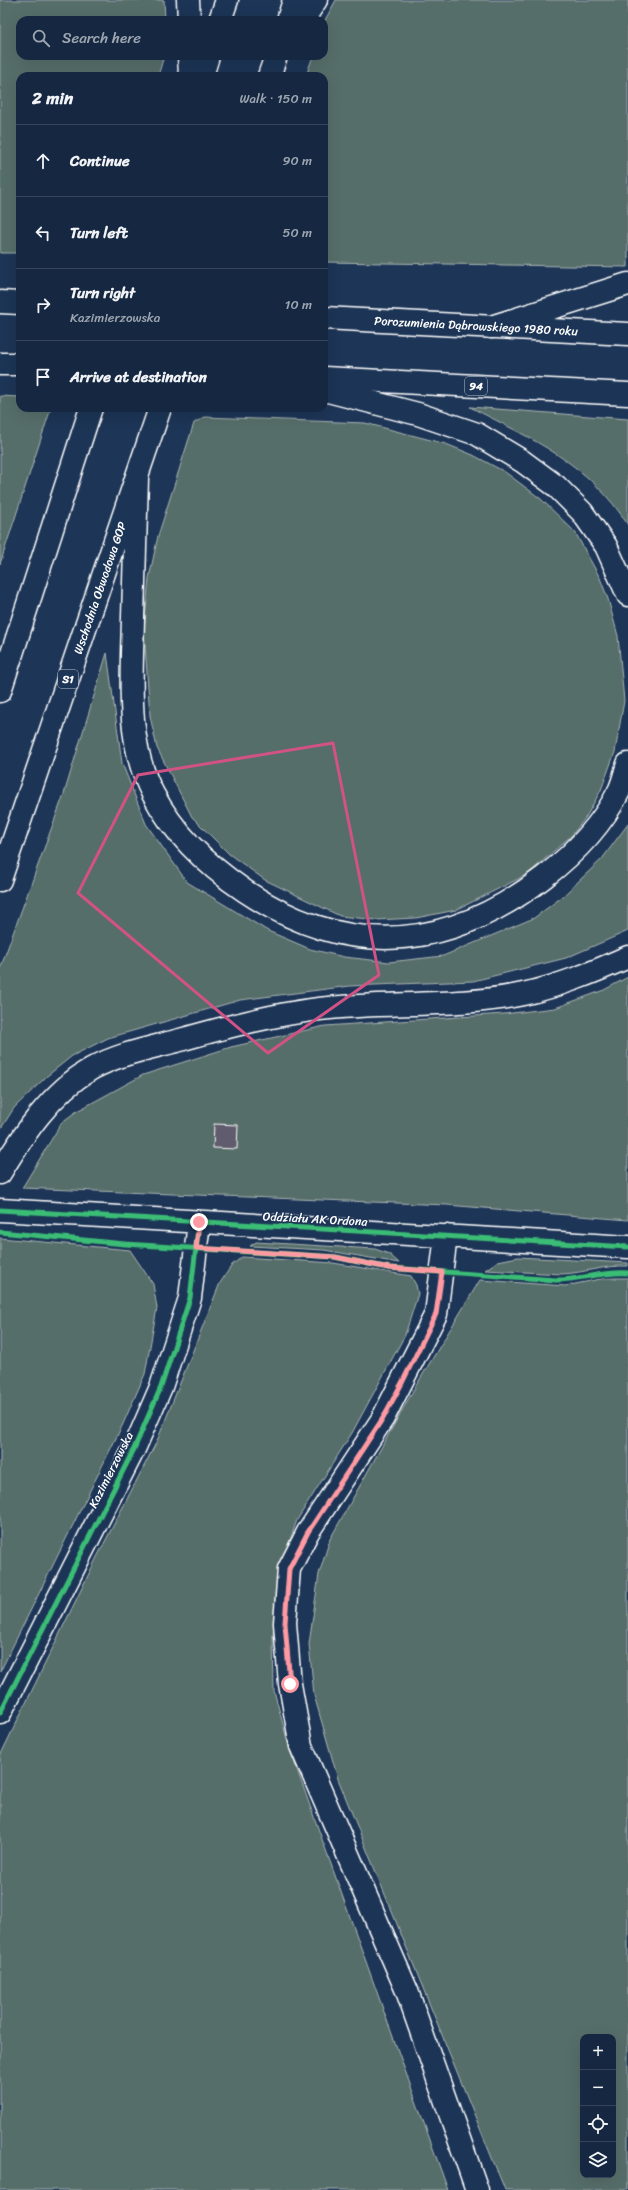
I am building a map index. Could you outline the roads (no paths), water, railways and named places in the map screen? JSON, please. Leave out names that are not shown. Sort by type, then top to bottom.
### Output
[{"type":"main road","points":[[188,0],[188,16]]},
{"type":"main road","points":[[221,16],[227,0]]},
{"type":"main road","points":[[289,16],[294,0]]},
{"type":"main road","points":[[305,16],[316,0]]},
{"type":"main road","points":[[189,60],[190,72]]},
{"type":"main road","points":[[203,72],[207,60]]},
{"type":"main road","points":[[490,327],[628,284]]},
{"type":"main road","points":[[0,302],[16,303]]},
{"type":"main road","name":"Porozumienia Dąbrowskiego 1980 roku","points":[[328,318],[628,334]]},
{"type":"main road","points":[[0,364],[16,364]]},
{"type":"main road","name":"94","points":[[328,378],[628,394]]},
{"type":"main road","points":[[328,391],[418,414],[477,434],[522,461],[556,486],[582,512],[606,546],[628,595]]},
{"type":"main road","points":[[0,691],[90,412]]},
{"type":"main road","name":"Wschodnia Obwodowa GOP","points":[[0,880],[159,412]]},
{"type":"main road","points":[[140,470],[130,684],[136,748],[152,794],[184,839],[220,874],[264,903],[301,922],[345,935],[387,938],[421,936],[464,924],[530,888],[561,864],[592,832],[620,790],[628,764]]},
{"type":"main road","points":[[0,667],[16,643]]},
{"type":"main road","points":[[0,1173],[30,1127],[54,1098],[91,1069],[124,1055],[278,1014],[343,1007],[486,999],[523,994],[588,974],[628,957]]},
{"type":"main road","name":"Oddziału AK Ordona","points":[[0,1210],[628,1247]]},
{"type":"main road","name":"Kazimierzowska","points":[[0,1713],[134,1449],[161,1387],[190,1298],[199,1222]]},
{"type":"main road","points":[[446,1236],[436,1314],[383,1418],[308,1532],[289,1569],[285,1623],[290,1684],[301,1746],[407,1991],[477,2190]]}]
